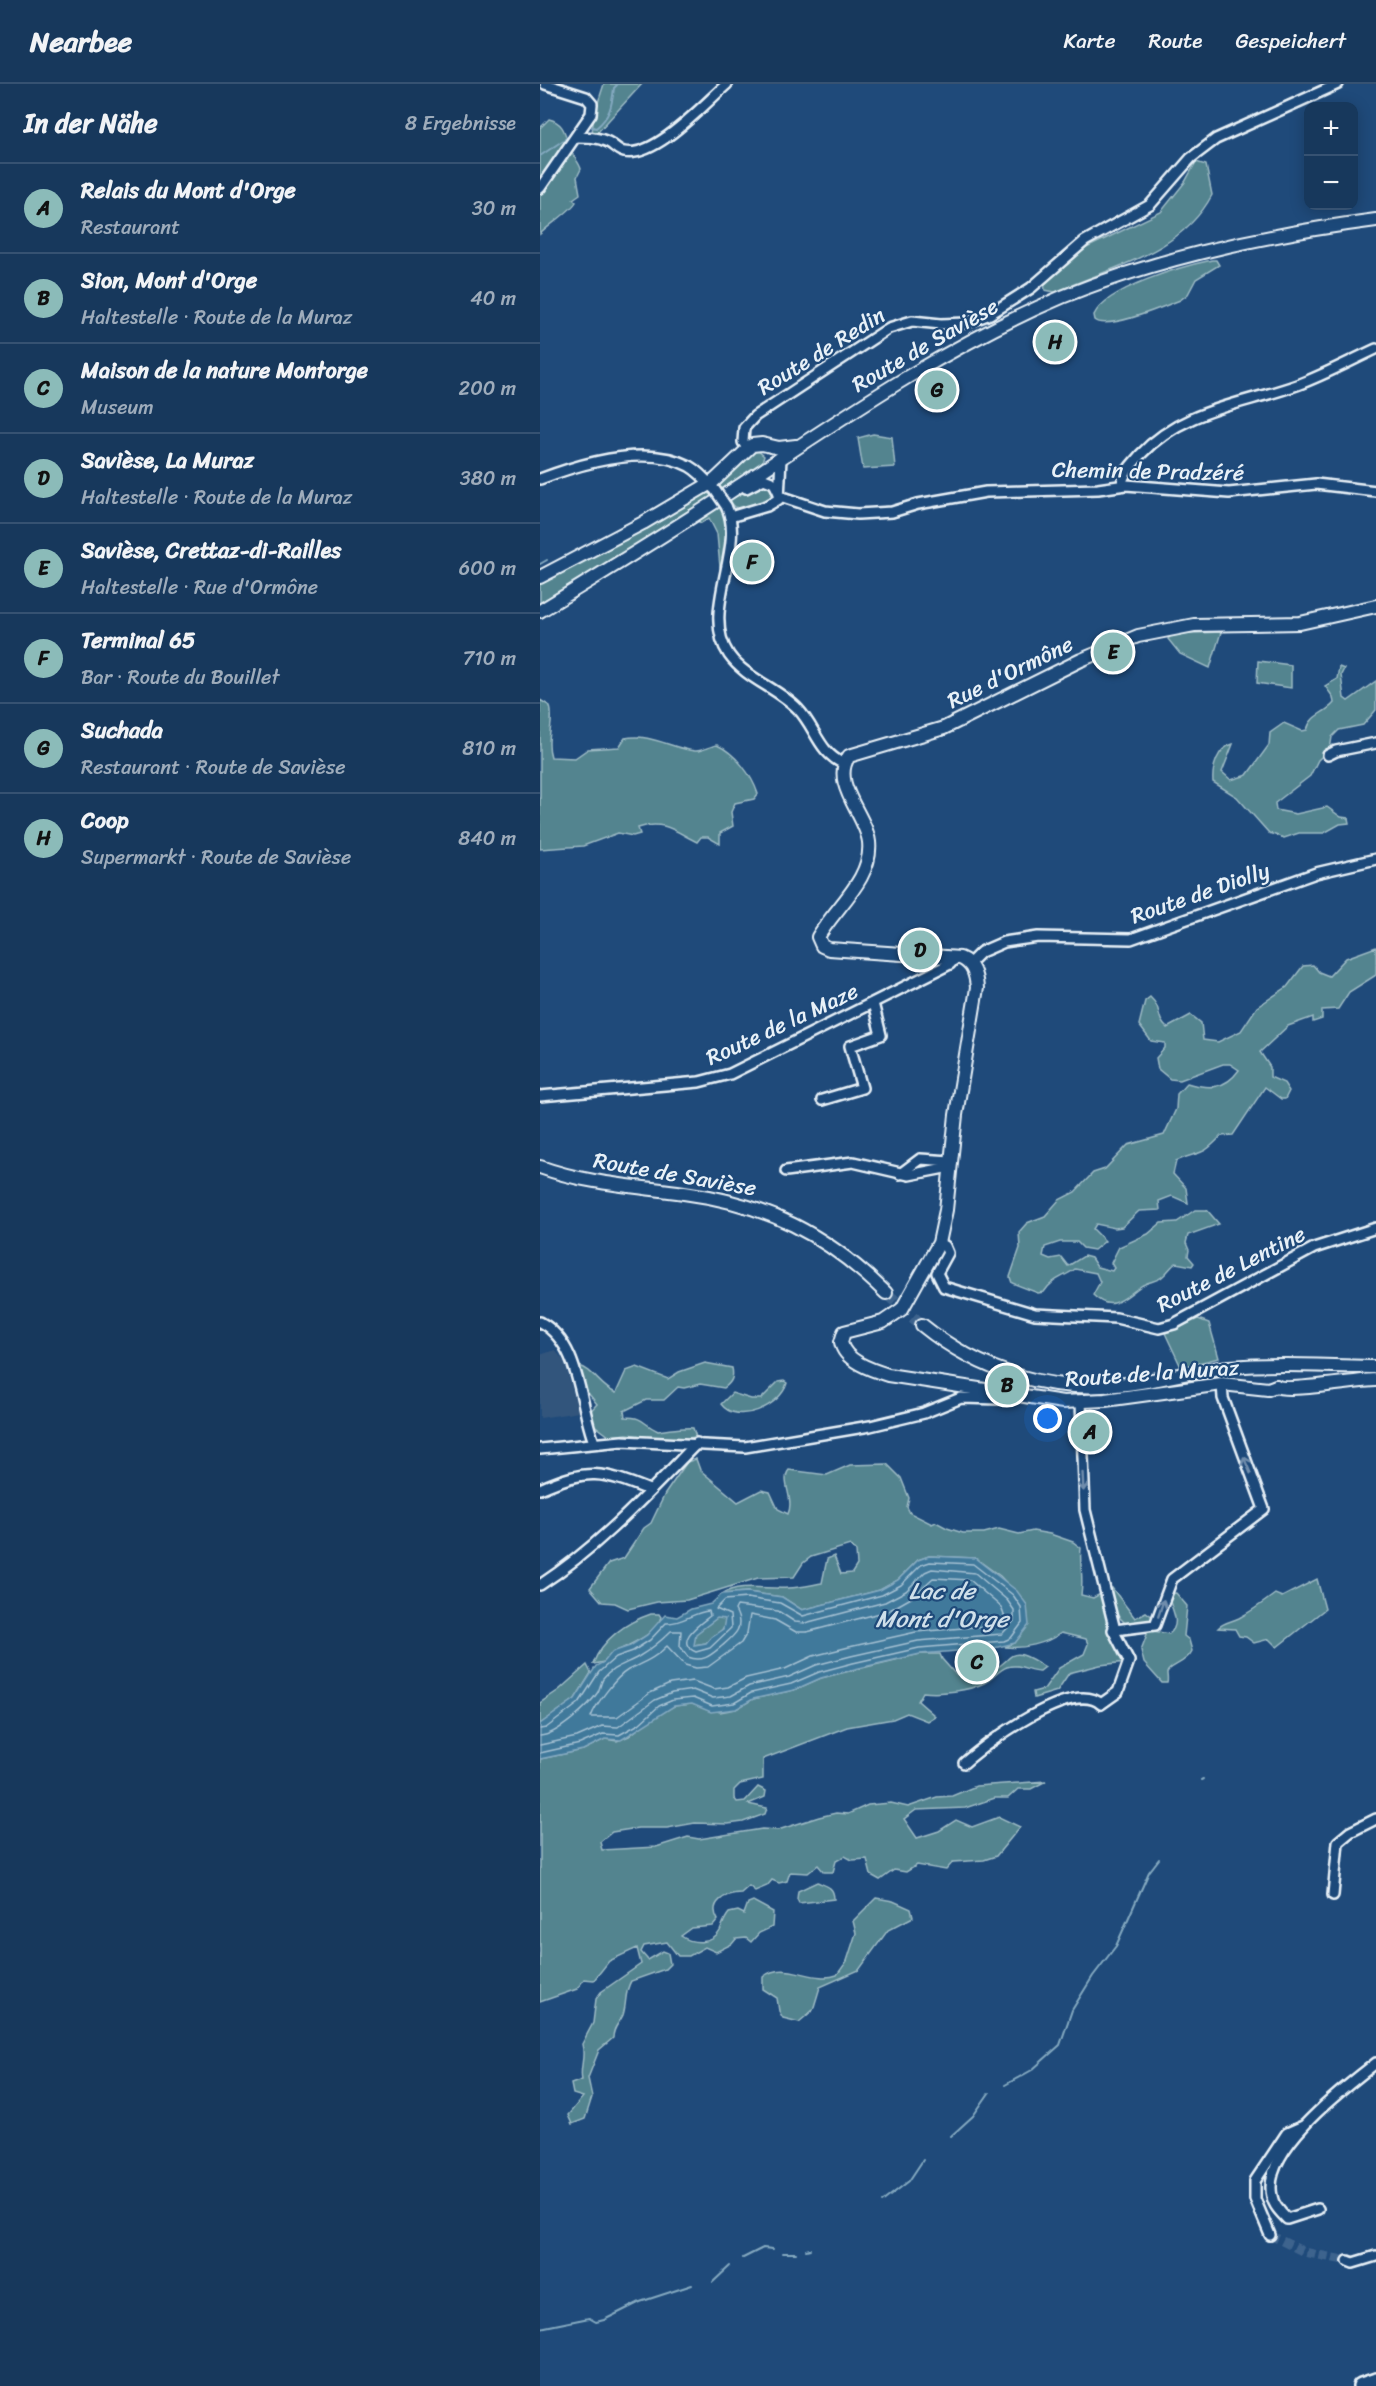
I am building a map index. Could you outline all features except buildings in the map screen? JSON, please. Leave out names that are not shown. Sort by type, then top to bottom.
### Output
[{"type":"main road","points":[[1361,2386],[1376,2381]]},
{"type":"street","points":[[540,188],[591,114],[592,104],[586,97],[545,84]]},
{"type":"street","points":[[576,137],[595,138],[609,143],[622,152],[637,152],[660,143],[727,84]]},
{"type":"street","name":"Route de Redin","points":[[747,448],[743,442],[744,428],[755,416],[889,328],[912,321],[941,324],[966,323],[990,314],[1031,288],[1085,241],[1150,205],[1191,158],[1216,139],[1338,84]]},
{"type":"street","name":"Route de Savièse","points":[[540,611],[950,352],[1063,297],[1132,272],[1220,247],[1292,232],[1376,220]]},
{"type":"street","points":[[1122,485],[1129,467],[1157,438],[1175,425],[1211,411],[1298,384],[1376,349]]},
{"type":"street","points":[[540,577],[712,487],[747,448],[757,444],[779,448],[801,445]]},
{"type":"street","points":[[747,448],[764,450],[767,456],[766,468]]},
{"type":"street","points":[[540,479],[562,471],[636,455],[665,458],[690,466],[712,487],[726,506],[731,531],[720,612],[723,643],[728,653],[742,668],[798,708],[822,748],[844,764],[843,776],[866,828],[870,854],[862,875],[820,934],[819,942],[829,949],[956,957],[969,963]]},
{"type":"street","points":[[730,517],[773,504],[780,496],[778,476],[781,458]]},
{"type":"street","name":"Chemin de Pradzéré","points":[[730,492],[764,479],[774,483],[780,496],[817,509],[858,514],[892,512],[918,504],[986,492],[1098,489],[1122,485],[1229,493],[1316,484],[1376,492]]},
{"type":"street","name":"Rue d'Ormône","points":[[844,764],[849,756],[858,752],[953,724],[1081,660],[1138,636],[1194,626],[1300,623],[1376,606]]},
{"type":"street","points":[[1328,755],[1376,743]]},
{"type":"street","name":"Route de Diolly","points":[[969,963],[981,952],[1004,942],[1038,937],[1131,939],[1318,873],[1376,858]]},
{"type":"street","name":"Route de la Maze","points":[[540,1095],[699,1083],[730,1074],[950,964],[956,957]]},
{"type":"street","name":"Route de la Muraz","points":[[969,963],[976,978],[976,1001],[957,1107],[946,1210],[939,1243],[902,1309],[884,1322],[846,1331],[842,1336],[842,1347],[861,1364],[885,1375],[1051,1401],[1081,1402],[1222,1384],[1268,1389],[1276,1386],[1290,1390],[1342,1381],[1376,1380]]},
{"type":"street","points":[[822,1100],[862,1088],[850,1046],[880,1035],[873,1003]]},
{"type":"street","points":[[900,1174],[920,1159],[950,1164]]},
{"type":"street","points":[[786,1172],[853,1162],[900,1174],[918,1174],[950,1164]]},
{"type":"street","name":"Route de Savièse","points":[[540,1167],[587,1180],[706,1196],[767,1212],[821,1239],[886,1293]]},
{"type":"street","name":"Route de Lentine","points":[[939,1243],[945,1246],[948,1253],[937,1273],[944,1287],[1035,1314],[1116,1318],[1159,1328],[1174,1324],[1314,1248],[1376,1227]]},
{"type":"street","points":[[540,1322],[563,1347],[573,1363],[585,1420],[594,1442]]},
{"type":"street","points":[[922,1325],[955,1349],[994,1368],[1033,1380],[1068,1386],[1117,1385],[1227,1367],[1275,1365],[1376,1367]]},
{"type":"street","points":[[1275,1365],[1276,1386]]},
{"type":"street","points":[[1114,1630],[1155,1625],[1172,1580],[1263,1512],[1264,1503],[1234,1430],[1223,1398],[1222,1384]]},
{"type":"street","points":[[540,1449],[594,1442],[697,1443],[731,1448],[870,1426],[924,1413],[961,1398],[1000,1400],[1005,1393]]},
{"type":"street","points":[[964,1763],[990,1741],[1048,1708],[1083,1696],[1094,1698],[1101,1704],[1118,1692],[1129,1661],[1114,1630],[1085,1510],[1081,1402]]},
{"type":"street","points":[[540,1586],[609,1534],[649,1490],[697,1443]]},
{"type":"street","points":[[540,1489],[564,1480],[598,1473],[613,1476],[649,1490]]},
{"type":"street","points":[[1333,1895],[1338,1842],[1350,1832],[1376,1819]]},
{"type":"street","points":[[1318,2209],[1287,2219],[1272,2198],[1270,2186],[1276,2167],[1305,2125],[1376,2063]]},
{"type":"street","points":[[1270,2235],[1255,2199],[1256,2181],[1287,2133],[1305,2125]]},
{"type":"street","points":[[1347,2261],[1353,2263],[1376,2256]]},
{"type":"shaded area","points":[[555,1350],[564,1361],[579,1412],[540,1418],[540,1355]]},
{"type":"green space","points":[[604,84],[642,84],[597,133],[592,133],[594,115]]},
{"type":"green space","points":[[549,119],[562,127],[581,169],[577,177],[580,194],[573,199],[576,202],[570,209],[540,234],[540,128]]},
{"type":"green space","points":[[1196,162],[1206,165],[1212,195],[1199,215],[1182,232],[1163,245],[1121,266],[1055,292],[1045,290],[1044,281],[1078,252],[1161,212],[1185,182]]},
{"type":"green space","points":[[1216,260],[1219,265],[1196,279],[1188,294],[1180,300],[1123,320],[1101,323],[1095,320],[1094,315],[1101,305],[1129,287],[1183,267]]},
{"type":"green space","points":[[873,434],[892,437],[895,467],[863,469],[858,438]]},
{"type":"green space","points":[[757,450],[764,456],[761,466],[722,491],[720,486],[725,476],[751,452]]},
{"type":"green space","points":[[763,483],[771,486],[773,491],[769,499],[744,509],[735,507],[729,500]]},
{"type":"green space","points":[[706,492],[713,497],[540,604],[540,582]]},
{"type":"green space","points":[[719,505],[727,531],[721,578],[717,534],[709,518],[701,523],[696,520]]},
{"type":"green space","points":[[1221,632],[1210,668],[1180,654],[1168,639],[1172,634]]},
{"type":"green space","points":[[1258,661],[1291,665],[1291,688],[1257,683]]},
{"type":"green space","points":[[1339,667],[1344,669],[1341,675],[1344,698],[1348,701],[1376,681],[1376,710],[1363,725],[1339,730],[1332,737],[1330,749],[1318,760],[1310,776],[1275,803],[1276,810],[1296,814],[1327,807],[1341,817],[1348,818],[1349,823],[1340,824],[1324,833],[1299,833],[1284,838],[1269,833],[1237,797],[1213,782],[1213,771],[1219,754],[1233,744],[1222,772],[1231,780],[1247,775],[1269,745],[1270,733],[1284,723],[1302,731],[1307,730],[1315,717],[1334,703],[1333,697],[1325,686],[1337,679]]},
{"type":"green space","points":[[540,700],[550,706],[549,750],[551,757],[575,758],[588,749],[619,747],[625,738],[634,737],[652,739],[695,751],[717,745],[730,753],[742,765],[752,779],[758,794],[754,799],[735,803],[731,812],[733,826],[720,833],[720,844],[708,837],[701,837],[697,842],[669,828],[655,825],[638,828],[640,834],[633,836],[618,833],[583,846],[540,849]]},
{"type":"green space","points":[[1376,947],[1376,975],[1349,992],[1338,1009],[1322,1010],[1322,1019],[1313,1022],[1313,1017],[1288,1026],[1260,1052],[1270,1067],[1270,1077],[1284,1083],[1289,1091],[1285,1099],[1281,1099],[1265,1087],[1233,1135],[1221,1136],[1204,1151],[1176,1161],[1173,1174],[1186,1188],[1188,1203],[1172,1196],[1159,1201],[1160,1210],[1139,1211],[1122,1227],[1096,1224],[1093,1229],[1105,1241],[1094,1250],[1083,1248],[1077,1242],[1060,1242],[1045,1247],[1043,1256],[1050,1259],[1061,1257],[1068,1266],[1084,1256],[1091,1258],[1097,1267],[1112,1271],[1114,1268],[1111,1263],[1119,1247],[1148,1234],[1161,1223],[1177,1222],[1195,1210],[1207,1210],[1219,1224],[1188,1235],[1186,1243],[1189,1250],[1188,1256],[1194,1263],[1192,1266],[1176,1263],[1161,1278],[1144,1284],[1124,1299],[1112,1303],[1100,1301],[1093,1295],[1100,1282],[1096,1273],[1075,1269],[1055,1281],[1044,1292],[1038,1293],[1012,1283],[1010,1277],[1020,1248],[1019,1232],[1027,1223],[1045,1216],[1059,1200],[1075,1192],[1093,1173],[1105,1169],[1128,1145],[1164,1135],[1176,1109],[1177,1094],[1187,1083],[1216,1086],[1234,1077],[1239,1070],[1230,1064],[1223,1064],[1180,1080],[1170,1079],[1158,1069],[1156,1058],[1165,1048],[1165,1043],[1151,1041],[1139,1025],[1145,1001],[1150,997],[1154,1001],[1161,1020],[1167,1028],[1191,1015],[1201,1023],[1203,1040],[1218,1042],[1241,1031],[1257,1007],[1287,987],[1303,966],[1313,965],[1319,972],[1329,976],[1346,958]]},
{"type":"green space","points":[[1198,1319],[1209,1323],[1219,1358],[1181,1367],[1165,1333]]},
{"type":"green space","points":[[705,1363],[732,1368],[732,1379],[729,1384],[724,1388],[700,1384],[684,1388],[678,1387],[664,1400],[646,1400],[624,1411],[625,1417],[640,1420],[658,1431],[693,1428],[696,1437],[672,1440],[627,1434],[609,1436],[589,1421],[587,1415],[597,1404],[576,1378],[579,1366],[589,1371],[616,1393],[626,1371],[637,1367],[668,1379],[679,1372]]},
{"type":"green space","points":[[778,1382],[787,1383],[776,1399],[768,1406],[758,1410],[737,1413],[721,1404],[732,1393],[751,1399],[761,1399]]},
{"type":"green space","points":[[696,1459],[700,1470],[738,1502],[761,1490],[770,1492],[778,1509],[788,1514],[790,1502],[786,1479],[789,1470],[827,1475],[850,1465],[887,1464],[901,1478],[909,1498],[907,1507],[910,1513],[932,1524],[936,1522],[963,1533],[984,1533],[999,1529],[1019,1534],[1033,1531],[1073,1542],[1081,1548],[1081,1595],[1093,1598],[1112,1588],[1135,1618],[1146,1612],[1154,1618],[1153,1631],[1169,1634],[1173,1630],[1175,1620],[1168,1594],[1176,1593],[1187,1606],[1184,1636],[1189,1640],[1192,1651],[1186,1659],[1168,1671],[1167,1683],[1162,1683],[1144,1663],[1141,1650],[1149,1629],[1127,1625],[1117,1615],[1112,1615],[1126,1662],[1100,1665],[1069,1673],[1057,1691],[1034,1698],[1033,1692],[1044,1689],[1059,1668],[1084,1654],[1088,1644],[1086,1639],[1061,1633],[1034,1645],[1005,1647],[1015,1643],[1028,1625],[1027,1605],[1000,1576],[975,1558],[929,1556],[918,1560],[898,1580],[880,1590],[802,1610],[782,1597],[747,1592],[722,1594],[737,1588],[792,1588],[822,1583],[827,1559],[834,1556],[841,1574],[852,1573],[857,1565],[856,1551],[850,1545],[811,1557],[803,1563],[794,1577],[758,1578],[687,1600],[657,1602],[628,1609],[615,1603],[602,1602],[590,1588],[609,1563],[624,1558],[644,1528],[651,1523],[665,1494],[687,1462]]},
{"type":"green space","points":[[1317,1579],[1325,1609],[1277,1647],[1269,1639],[1254,1643],[1246,1637],[1239,1636],[1235,1629],[1218,1628],[1244,1615],[1275,1594],[1282,1597]]},
{"type":"green space","points":[[651,1614],[659,1614],[661,1617],[651,1632],[610,1656],[604,1662],[593,1664],[609,1639],[624,1627]]},
{"type":"green space","points":[[724,1617],[726,1622],[720,1631],[706,1643],[694,1645],[695,1634],[717,1618]]},
{"type":"green space","points":[[920,1654],[940,1654],[957,1676],[985,1674],[1016,1654],[1032,1659],[1045,1667],[1040,1671],[1011,1666],[978,1686],[946,1692],[923,1692],[918,1701],[935,1716],[927,1721],[907,1713],[893,1719],[847,1727],[763,1759],[763,1779],[740,1784],[734,1790],[734,1798],[737,1802],[745,1801],[758,1787],[766,1791],[765,1797],[748,1804],[767,1808],[765,1814],[743,1822],[728,1824],[695,1823],[667,1828],[638,1828],[612,1832],[600,1842],[602,1850],[656,1847],[688,1837],[699,1839],[762,1829],[778,1830],[836,1813],[848,1814],[868,1805],[891,1803],[908,1807],[937,1797],[952,1796],[976,1786],[1046,1781],[1031,1789],[1018,1789],[1008,1798],[995,1798],[965,1808],[916,1810],[904,1819],[917,1838],[939,1831],[956,1820],[972,1827],[999,1817],[1020,1827],[996,1856],[984,1860],[953,1862],[946,1870],[917,1865],[906,1872],[894,1870],[880,1880],[871,1875],[867,1859],[852,1860],[845,1856],[836,1861],[833,1872],[824,1872],[818,1865],[808,1873],[790,1872],[787,1881],[779,1883],[772,1880],[767,1886],[755,1891],[749,1886],[741,1893],[724,1897],[715,1909],[718,1920],[713,1926],[692,1928],[681,1936],[696,1942],[712,1939],[717,1936],[729,1913],[738,1911],[744,1914],[748,1903],[753,1901],[773,1912],[772,1927],[759,1933],[751,1942],[746,1938],[736,1939],[732,1944],[716,1952],[705,1947],[689,1956],[678,1956],[667,1942],[644,1946],[641,1952],[648,1960],[663,1951],[668,1953],[670,1964],[665,1969],[631,1981],[627,1990],[623,2015],[615,2028],[613,2038],[599,2050],[588,2078],[592,2097],[585,2119],[572,2124],[568,2115],[583,2097],[573,2094],[571,2084],[582,2080],[582,2044],[593,2023],[596,1999],[601,1992],[641,1964],[637,1948],[609,1961],[594,1980],[584,1979],[577,1989],[540,2002],[540,1759],[583,1750],[605,1739],[617,1741],[629,1736],[653,1717],[674,1706],[692,1704],[720,1712],[736,1709],[753,1699],[794,1690],[821,1678]]},
{"type":"green space","points":[[587,1665],[591,1673],[575,1699],[540,1724],[540,1703],[559,1690]]},
{"type":"green space","points":[[817,1882],[831,1889],[834,1899],[799,1903],[798,1891]]},
{"type":"green space","points":[[876,1898],[893,1901],[911,1909],[913,1917],[888,1930],[859,1970],[820,1987],[813,2010],[799,2022],[783,2018],[779,2011],[777,1998],[763,1989],[763,1977],[780,1970],[818,1977],[837,1975],[847,1961],[856,1933],[853,1921]]},
{"type":"water","name":"Lac de Mont d'Orge","points":[[929,1556],[975,1558],[1017,1591],[1027,1605],[1029,1625],[1015,1643],[994,1648],[920,1654],[855,1669],[821,1678],[794,1690],[753,1699],[736,1709],[711,1712],[692,1704],[674,1706],[621,1740],[605,1739],[583,1750],[540,1759],[540,1724],[575,1699],[596,1666],[604,1662],[612,1652],[630,1646],[647,1635],[665,1615],[677,1617],[691,1609],[711,1604],[722,1594],[747,1592],[782,1597],[802,1610],[880,1590],[898,1580],[918,1560]],"holes":[[[717,1618],[725,1619],[723,1629],[706,1643],[694,1645],[696,1634]]]},
{"type":"waterway","points":[[592,127],[596,128],[607,115],[614,88],[618,84]]},
{"type":"waterway","points":[[540,156],[574,133]]},
{"type":"waterway","points":[[540,564],[547,560]]},
{"type":"waterway","points":[[1005,2085],[1032,2070],[1060,2045],[1072,2010],[1093,1976],[1116,1946],[1149,1872],[1159,1859]]},
{"type":"waterway","points":[[951,2136],[973,2116],[989,2093]]},
{"type":"waterway","points":[[882,2202],[909,2181],[923,2160]]},
{"type":"waterway","points":[[743,2258],[763,2248],[773,2249]]},
{"type":"waterway","points":[[806,2250],[810,2249]]},
{"type":"waterway","points":[[782,2253],[796,2253]]},
{"type":"waterway","points":[[713,2282],[730,2266]]},
{"type":"waterway","points":[[540,2328],[589,2318],[596,2322],[604,2320],[640,2302],[692,2285]]},
{"type":"tunnel","points":[[886,1293],[922,1325]]},
{"type":"tunnel","points":[[1270,2235],[1304,2252],[1348,2261]]},
{"type":"place","name":"Coop","points":[[1055,342]]},
{"type":"place","name":"Suchada","points":[[937,390]]},
{"type":"place","name":"Terminal 65","points":[[752,562]]},
{"type":"place","name":"Savièse, Crettaz-di-Railles","points":[[1113,652]]},
{"type":"place","name":"Savièse, La Muraz","points":[[920,950]]},
{"type":"place","name":"Sion, Mont d'Orge","points":[[1007,1385]]},
{"type":"place","name":"Relais du Mont d'Orge","points":[[1090,1432]]},
{"type":"place","name":"Maison de la nature Montorge","points":[[977,1662]]}]
